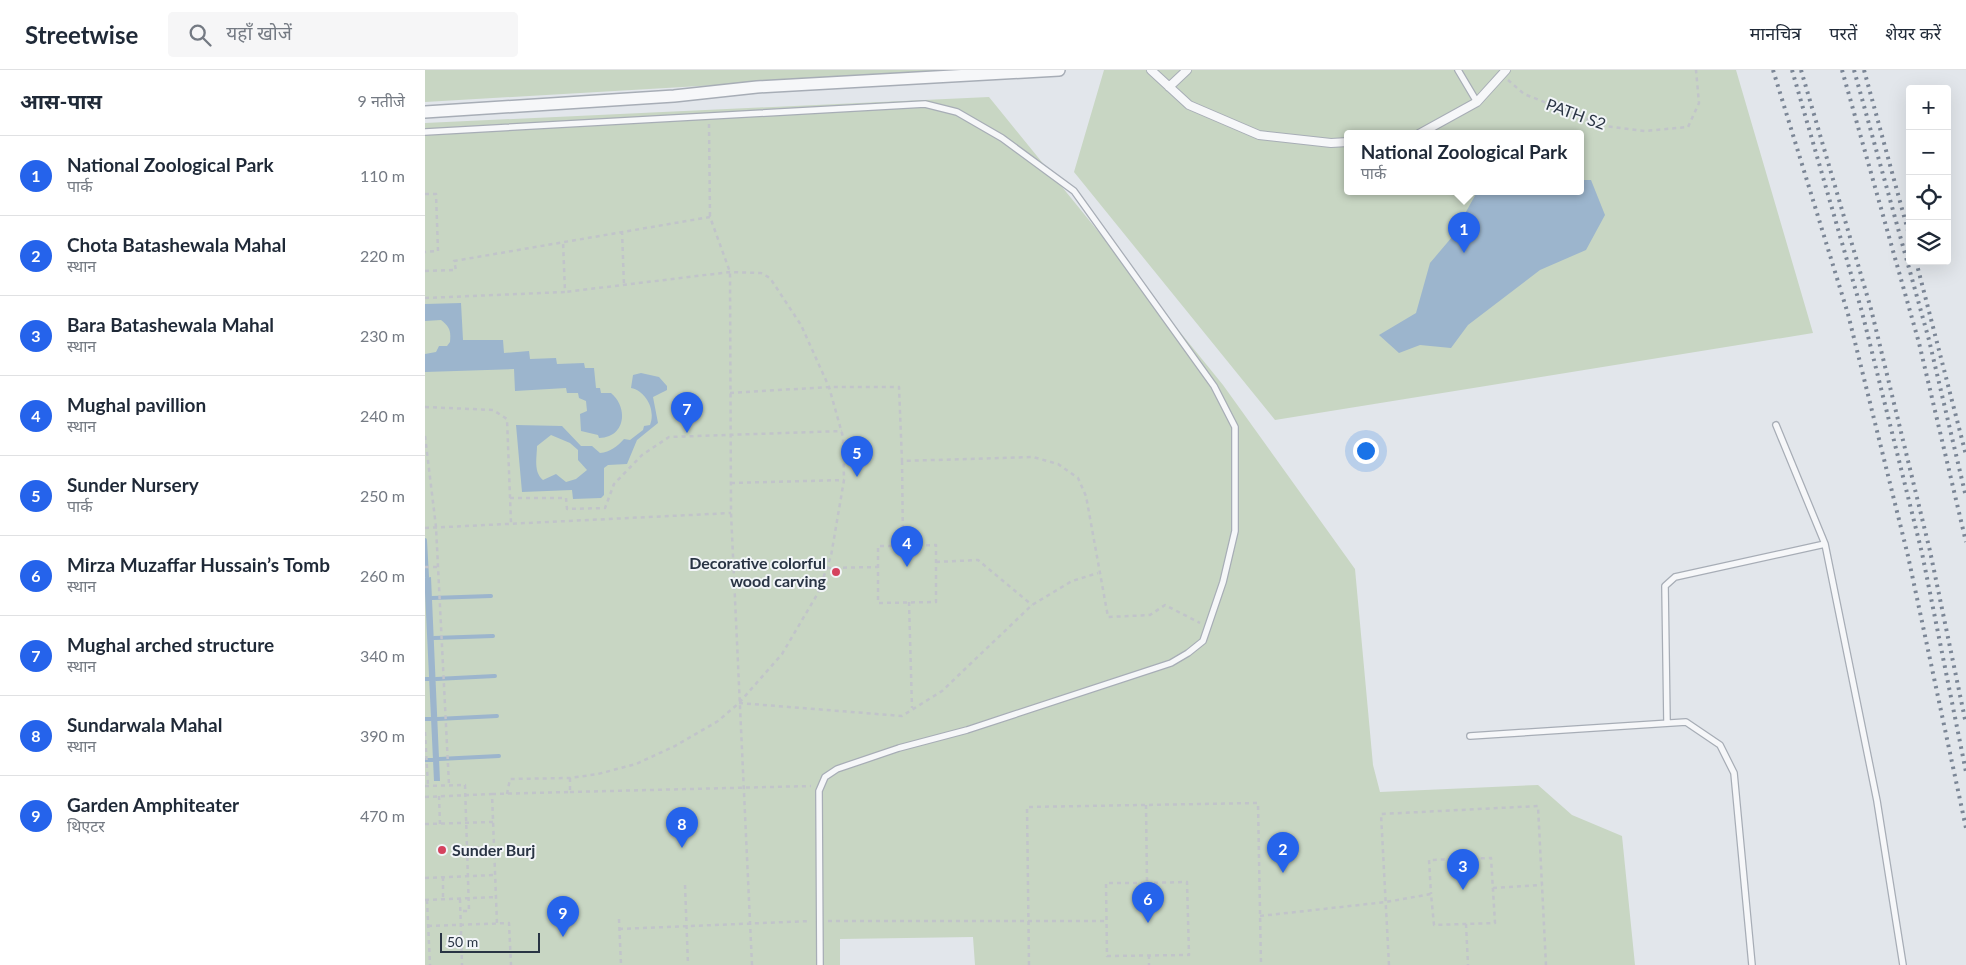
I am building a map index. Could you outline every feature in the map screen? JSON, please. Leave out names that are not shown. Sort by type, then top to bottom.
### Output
[{"type":"street","points":[[425,112],[674,96],[757,87],[1059,70]]},
{"type":"street","points":[[1151,70],[1189,105],[1259,135],[1331,143],[1344,142]]},
{"type":"street","points":[[1169,87],[1187,70]]},
{"type":"street","points":[[1426,130],[1477,102],[1504,72]]},
{"type":"lane","points":[[1458,70],[1477,102]]},
{"type":"lane","points":[[425,132],[925,104],[941,106],[957,112],[1002,138],[1074,191],[1214,386],[1235,426],[1235,531],[1223,582],[1203,641],[1188,654],[1171,663],[967,730],[899,748],[837,769],[825,777],[819,792],[820,965]]},
{"type":"lane","points":[[1776,425],[1825,544],[1877,800],[1903,965]]},
{"type":"lane","points":[[1667,722],[1665,586],[1670,580],[1675,576],[1825,544]]},
{"type":"lane","points":[[1470,736],[1687,722],[1720,745],[1734,773],[1753,965]]},
{"type":"path","name":"PATH S2","points":[[1504,72],[1524,94],[1605,126],[1662,131],[1689,127],[1699,103],[1696,70]]},
{"type":"path","points":[[709,116],[710,217],[730,272],[731,513],[752,965]]},
{"type":"path","points":[[425,194],[436,194],[438,251],[425,252]]},
{"type":"path","points":[[425,271],[456,270],[454,261],[710,217]]},
{"type":"path","points":[[622,231],[624,285]]},
{"type":"path","points":[[563,241],[565,292]]},
{"type":"path","points":[[425,298],[565,292],[730,272],[761,273],[770,278],[801,324],[829,387],[841,431],[844,480],[827,568],[818,593],[782,654],[739,703],[711,725],[675,746],[636,764],[598,774],[570,778],[510,779],[507,794]]},
{"type":"path","points":[[730,393],[829,387],[899,387],[903,546]]},
{"type":"path","points":[[425,406],[493,410],[507,419],[511,524]]},
{"type":"path","points":[[510,498],[566,498],[567,509],[605,508],[614,484],[642,455],[669,437],[841,431]]},
{"type":"path","points":[[425,436],[436,528],[449,785]]},
{"type":"path","points":[[902,461],[1033,457],[1059,464],[1078,478],[1086,496],[1098,573],[1108,617],[1150,615],[1165,605],[1207,628]]},
{"type":"path","points":[[731,483],[844,480]]},
{"type":"path","points":[[425,528],[731,513]]},
{"type":"path","points":[[877,546],[936,546],[936,562],[936,602],[878,603],[877,546]]},
{"type":"path","points":[[936,562],[978,560],[1032,605]]},
{"type":"path","points":[[827,568],[878,566]]},
{"type":"path","points":[[425,567],[437,567]]},
{"type":"path","points":[[739,703],[902,716],[942,691],[1032,605],[1072,581],[1098,573]]},
{"type":"path","points":[[909,602],[912,709]]},
{"type":"path","points":[[425,732],[426,786],[465,785],[469,911],[460,911]]},
{"type":"path","points":[[570,778],[570,792]]},
{"type":"path","points":[[425,797],[743,786],[822,786]]},
{"type":"path","points":[[492,794],[497,924]]},
{"type":"path","points":[[439,796],[440,824]]},
{"type":"path","points":[[1029,965],[1027,807],[1258,802],[1261,965]]},
{"type":"path","points":[[1145,805],[1147,883]]},
{"type":"path","points":[[1389,965],[1381,814],[1538,806],[1546,965]]},
{"type":"path","points":[[425,824],[493,822]]},
{"type":"path","points":[[467,848],[494,847]]},
{"type":"path","points":[[1491,858],[1493,888],[1495,923],[1434,926],[1429,860],[1491,858]]},
{"type":"path","points":[[425,878],[495,875]]},
{"type":"path","points":[[443,877],[443,899]]},
{"type":"path","points":[[1187,882],[1189,954],[1107,956],[1106,883],[1147,883],[1187,882]]},
{"type":"path","points":[[685,885],[688,965]]},
{"type":"path","points":[[1493,888],[1542,885]]},
{"type":"path","points":[[1260,916],[1386,902],[1431,894]]},
{"type":"path","points":[[430,965],[426,900],[496,897]]},
{"type":"path","points":[[459,899],[462,965]]},
{"type":"path","points":[[619,919],[621,965]]},
{"type":"path","points":[[619,929],[820,921],[1106,921]]},
{"type":"path","points":[[428,926],[509,923],[511,965]]},
{"type":"path","points":[[1466,924],[1468,965]]},
{"type":"path","points":[[1149,955],[1149,965]]},
{"type":"green space","points":[[425,70],[973,70],[425,102]]},
{"type":"green space","points":[[1104,70],[1736,70],[1813,333],[1275,420],[1074,172]]},
{"type":"green space","points":[[989,97],[1223,385],[1355,569],[1373,765],[1380,792],[1538,785],[1572,815],[1622,836],[1635,965],[975,965],[973,937],[840,939],[840,965],[425,965],[425,123]]},
{"type":"water","points":[[1584,180],[1591,180],[1605,215],[1586,250],[1540,270],[1468,325],[1451,348],[1420,345],[1399,353],[1379,335],[1416,313],[1430,263],[1452,237],[1475,195],[1584,195]]},
{"type":"water","points":[[461,303],[463,340],[503,340],[504,353],[529,351],[530,359],[556,358],[557,364],[584,363],[585,368],[594,368],[596,388],[600,388],[601,393],[611,393],[617,399],[620,406],[622,421],[619,428],[608,437],[599,438],[598,435],[581,431],[580,414],[587,411],[586,401],[579,398],[578,393],[567,393],[566,388],[515,391],[514,369],[425,372],[425,354],[436,352],[439,346],[447,346],[450,342],[450,335],[448,327],[441,320],[425,321],[425,304]]},
{"type":"water","points":[[641,373],[659,377],[667,386],[667,390],[653,397],[658,423],[637,440],[627,464],[608,465],[604,468],[604,495],[601,498],[573,499],[572,490],[522,492],[516,425],[562,426],[581,446],[592,446],[600,453],[610,450],[624,439],[630,440],[643,430],[644,426],[650,425],[652,419],[651,407],[645,397],[631,388],[633,375]],"holes":[[[551,435],[570,443],[578,450],[578,460],[587,470],[576,479],[566,482],[556,474],[543,480],[537,469],[537,446]]]},
{"type":"water","points":[[431,577],[440,781],[434,781],[425,592],[425,578]]},
{"type":"waterway","points":[[425,540],[427,577]]},
{"type":"waterway","points":[[432,598],[491,596]]},
{"type":"waterway","points":[[434,638],[493,636]]},
{"type":"waterway","points":[[436,679],[495,676]]},
{"type":"waterway","points":[[437,719],[497,716]]},
{"type":"waterway","points":[[425,719],[431,719]]},
{"type":"waterway","points":[[439,759],[499,756]]},
{"type":"waterway","points":[[425,760],[433,760]]},
{"type":"railway","points":[[1773,70],[1848,314],[1908,556],[1966,828]]},
{"type":"railway","points":[[1792,70],[1862,312],[1922,553],[1966,772]]},
{"type":"railway","points":[[1801,70],[1871,309],[1930,551],[1966,724]]},
{"type":"railway","points":[[1842,70],[1919,343],[1966,542]]},
{"type":"railway","points":[[1854,70],[1929,340],[1966,497]]},
{"type":"railway","points":[[1864,70],[1906,223]]},
{"type":"railway","points":[[1917,265],[1966,455]]},
{"type":"place","name":"National Zoological Park","points":[[1464,253]]},
{"type":"place","name":"Mughal arched structure","points":[[687,433]]},
{"type":"place","name":"Sunder Nursery","points":[[857,477]]},
{"type":"place","name":"Mughal pavillion","points":[[907,567]]},
{"type":"place","name":"Decorative colorful wood carving","points":[[836,572]]},
{"type":"place","name":"Sundarwala Mahal","points":[[682,848]]},
{"type":"place","name":"Sunder Burj","points":[[442,850]]},
{"type":"place","name":"Chota Batashewala Mahal","points":[[1283,873]]},
{"type":"place","name":"Bara Batashewala Mahal","points":[[1463,890]]},
{"type":"place","name":"Mirza Muzaffar Hussain’s Tomb","points":[[1148,923]]},
{"type":"place","name":"Garden Amphiteater","points":[[563,937]]}]
